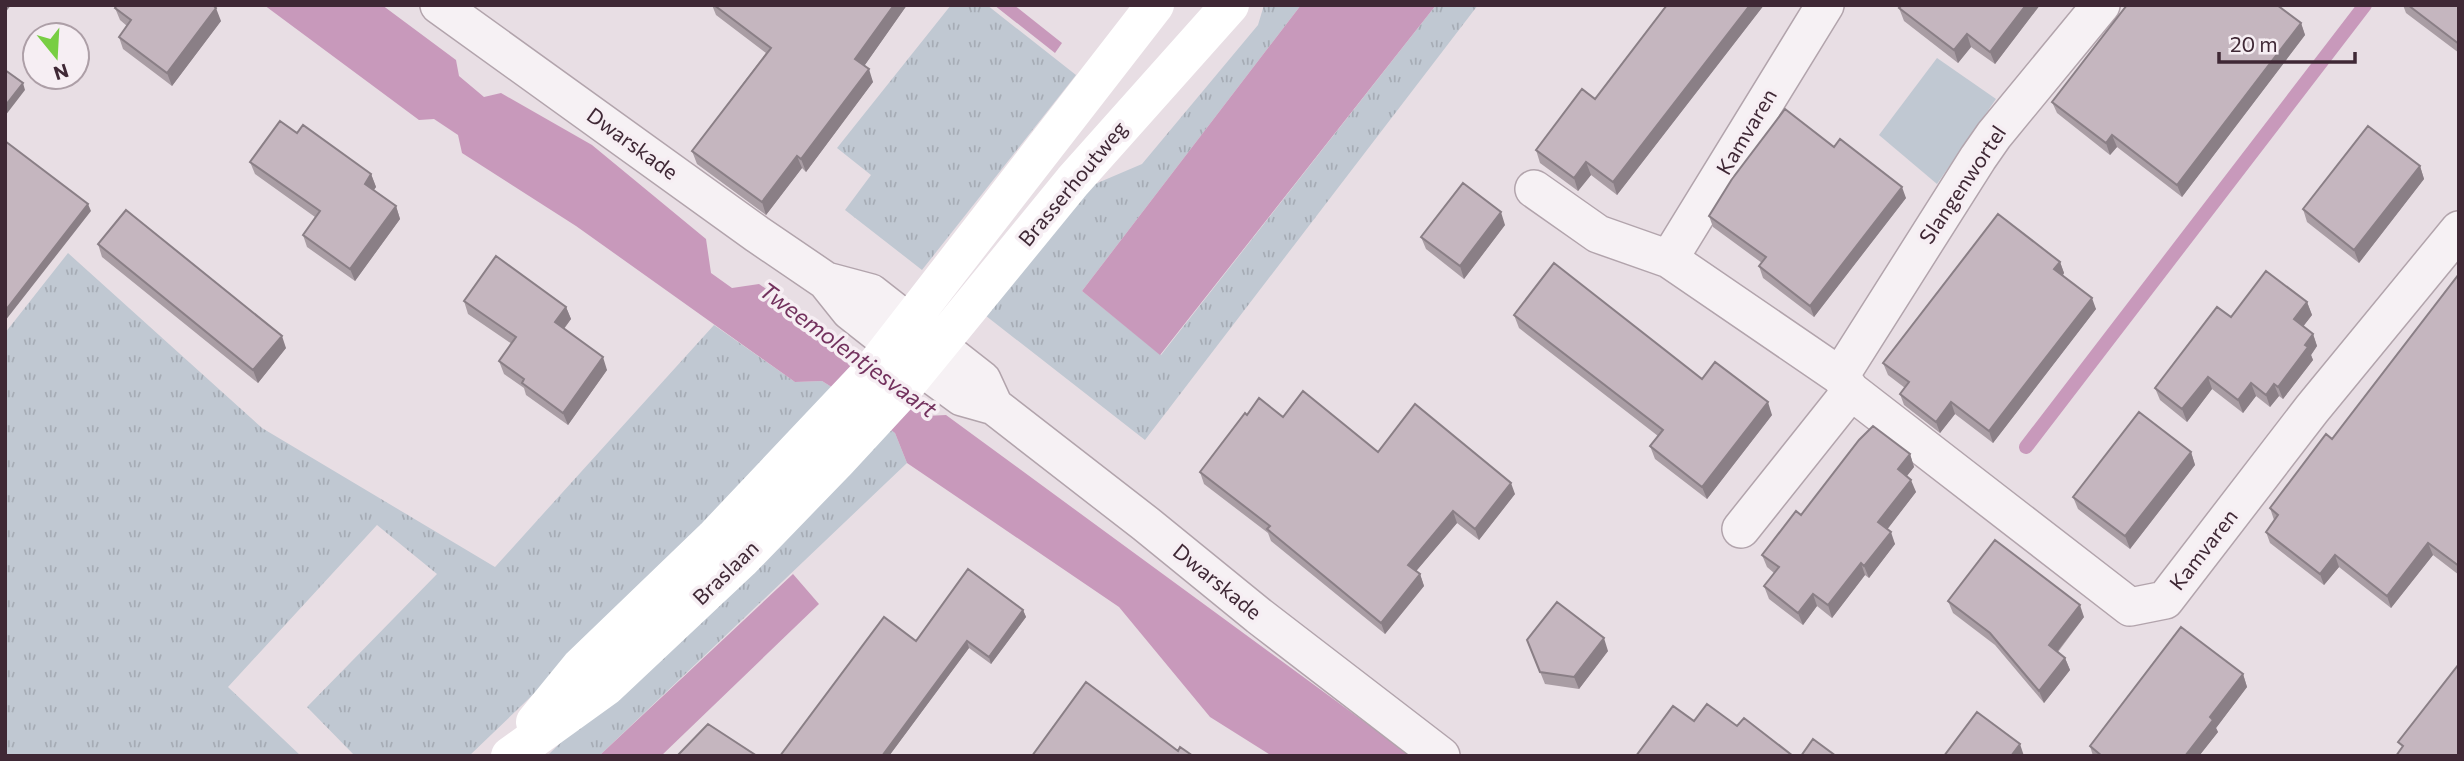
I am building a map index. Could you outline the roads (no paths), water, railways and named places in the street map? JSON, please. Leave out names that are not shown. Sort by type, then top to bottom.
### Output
[{"type":"main road","name":"Brasserhoutweg","points":[[894,371],[1155,5]]},
{"type":"main road","name":"Brasserhoutweg","points":[[894,371],[1073,181],[1230,5]]},
{"type":"main road","name":"Braslaan","points":[[508,756],[607,686],[741,560],[894,371]]},
{"type":"street","name":"Dwarskade","points":[[439,5],[745,226],[826,281],[871,293],[894,371],[994,406],[1441,756]]},
{"type":"street","name":"Kamvaren","points":[[1669,259],[1825,5]]},
{"type":"street","name":"Slangenwortel","points":[[1845,384],[1983,150],[2101,5]]},
{"type":"street","name":"Kamvaren","points":[[1534,189],[1598,234],[1669,259],[1845,384],[2130,607],[2165,600],[2312,410],[2459,230]]},
{"type":"street","points":[[1741,529],[1845,384]]},
{"type":"waterway","points":[[2026,447],[2365,5]]},
{"type":"water label","name":"Tweemolentjesvaart","points":[[848,350]]}]
